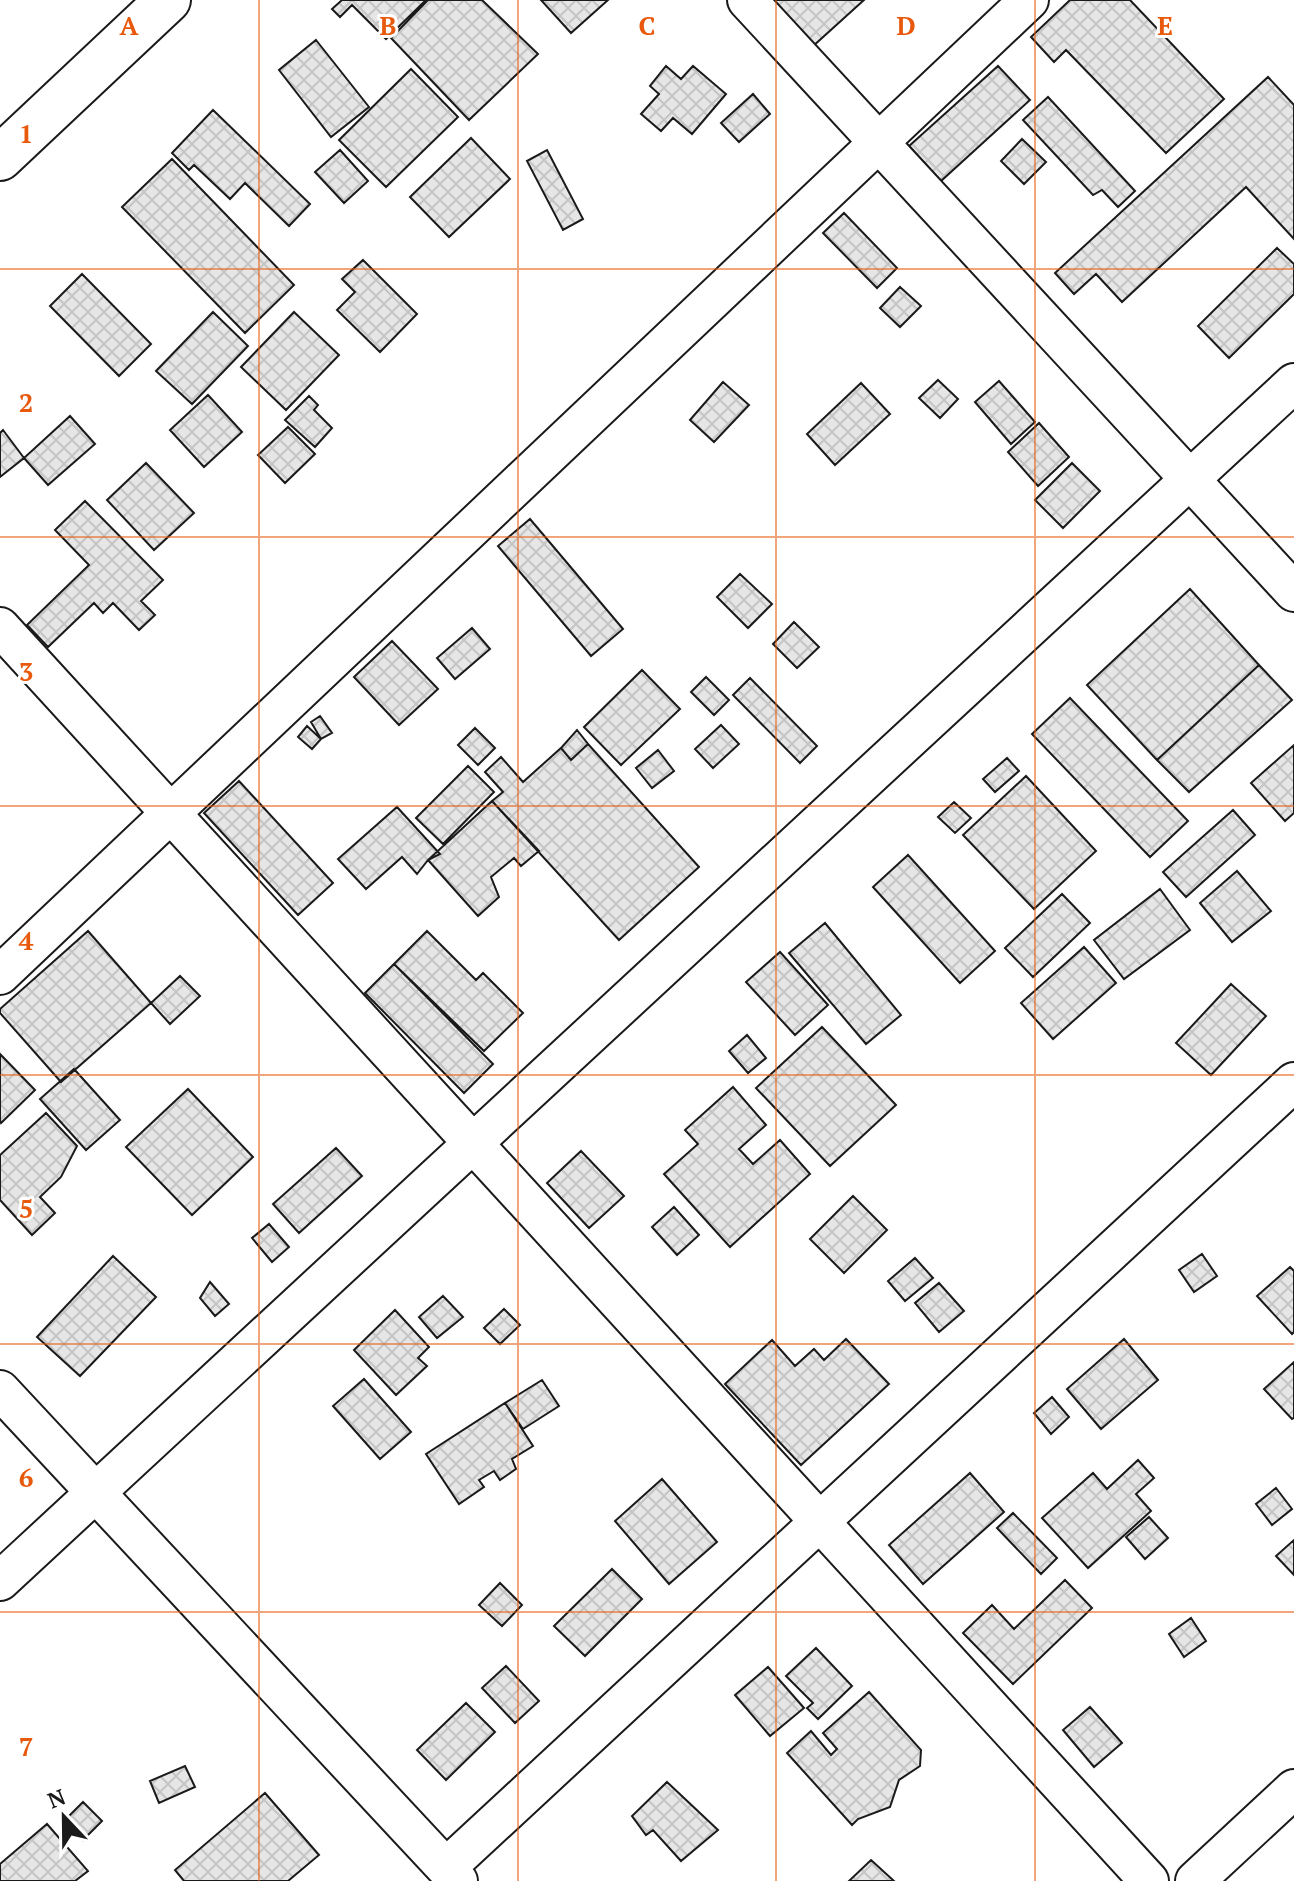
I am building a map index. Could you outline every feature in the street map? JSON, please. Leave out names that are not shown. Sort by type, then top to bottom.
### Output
[{"type":"highway","points":[[0,158],[168,0]]},
{"type":"street","points":[[747,0],[1294,592]]},
{"type":"street","points":[[0,975],[1029,0]]},
{"type":"street","points":[[0,1581],[1294,383]]},
{"type":"street","points":[[0,627],[1149,1881]]},
{"type":"street","points":[[0,1390],[452,1875],[820,1522],[1294,1082]]},
{"type":"street","points":[[1195,1881],[1294,1789]]},
{"type":"building","points":[[342,0],[426,0],[386,39],[352,5],[340,17],[332,9]]},
{"type":"building","points":[[428,0],[482,0],[538,54],[469,120],[391,38]]},
{"type":"building","points":[[541,0],[608,0],[571,33]]},
{"type":"building","points":[[769,0],[864,0],[812,47]]},
{"type":"building","points":[[1070,0],[1130,0],[1224,99],[1166,153],[1066,50],[1054,62],[1031,37]]},
{"type":"building","points":[[316,40],[369,107],[331,137],[279,70]]},
{"type":"building","points":[[666,66],[681,79],[693,66],[726,94],[692,134],[673,118],[661,131],[641,114],[659,94],[650,86]]},
{"type":"building","points":[[998,66],[1030,100],[941,181],[909,146]]},
{"type":"building","points":[[411,69],[458,117],[386,187],[339,140]]},
{"type":"building","points":[[1268,77],[1294,105],[1294,239],[1246,187],[1122,302],[1096,274],[1074,294],[1055,273]]},
{"type":"building","points":[[753,94],[770,114],[739,142],[721,123]]},
{"type":"building","points":[[1048,97],[1135,191],[1118,207],[1102,190],[1093,195],[1023,120]]},
{"type":"building","points":[[213,110],[310,204],[289,226],[245,183],[230,199],[194,165],[189,170],[172,153]]},
{"type":"building","points":[[471,138],[510,179],[449,237],[410,197]]},
{"type":"building","points":[[1022,139],[1046,162],[1024,184],[1001,161]]},
{"type":"building","points":[[340,150],[368,181],[344,203],[315,172]]},
{"type":"building","points":[[547,150],[583,219],[563,230],[527,161]]},
{"type":"building","points":[[172,159],[294,285],[245,333],[122,207]]},
{"type":"building","points":[[844,213],[897,268],[877,288],[823,233]]},
{"type":"building","points":[[1277,248],[1294,264],[1294,294],[1229,358],[1198,326]]},
{"type":"building","points":[[363,260],[417,314],[380,352],[337,310],[355,292],[342,279]]},
{"type":"building","points":[[82,274],[151,344],[119,376],[50,306]]},
{"type":"building","points":[[900,287],[921,306],[900,327],[880,308]]},
{"type":"building","points":[[213,312],[248,346],[192,404],[156,371]]},
{"type":"building","points":[[294,312],[339,355],[286,410],[241,367]]},
{"type":"building","points":[[938,380],[958,399],[940,418],[919,398]]},
{"type":"building","points":[[999,381],[1035,422],[1011,444],[975,402]]},
{"type":"building","points":[[723,382],[749,405],[714,442],[690,420]]},
{"type":"building","points":[[861,383],[890,414],[835,465],[807,434]]},
{"type":"building","points":[[208,395],[242,432],[204,467],[170,430]]},
{"type":"building","points":[[309,396],[318,405],[314,410],[332,428],[315,447],[285,420]]},
{"type":"building","points":[[70,416],[95,444],[48,485],[24,458]]},
{"type":"building","points":[[1039,423],[1069,457],[1038,486],[1008,452]]},
{"type":"building","points":[[288,427],[315,454],[285,483],[258,455]]},
{"type":"building","points":[[3,430],[24,458],[0,477],[0,433]]},
{"type":"building","points":[[146,463],[194,513],[154,550],[107,500]]},
{"type":"building","points":[[1072,463],[1100,491],[1063,528],[1035,500]]},
{"type":"building","points":[[85,501],[163,580],[141,601],[155,615],[139,630],[113,603],[103,613],[94,603],[48,647],[27,625],[89,565],[55,530]]},
{"type":"building","points":[[530,519],[623,629],[591,656],[498,546]]},
{"type":"building","points":[[740,574],[772,604],[748,628],[717,597]]},
{"type":"building","points":[[1190,589],[1259,665],[1157,760],[1087,685]]},
{"type":"building","points":[[794,622],[819,647],[797,668],[773,644]]},
{"type":"building","points":[[472,628],[490,649],[455,679],[437,658]]},
{"type":"building","points":[[392,641],[438,689],[399,725],[354,677]]},
{"type":"building","points":[[1259,665],[1292,700],[1189,792],[1157,760]]},
{"type":"building","points":[[642,670],[680,709],[621,765],[584,727]]},
{"type":"building","points":[[706,677],[729,700],[714,715],[691,692]]},
{"type":"building","points":[[750,678],[817,746],[800,763],[733,695]]},
{"type":"building","points":[[1070,698],[1188,821],[1150,857],[1032,734]]},
{"type":"building","points":[[320,716],[332,733],[321,739],[311,722]]},
{"type":"building","points":[[721,725],[739,744],[713,768],[695,749]]},
{"type":"building","points":[[307,726],[321,739],[312,749],[298,737]]},
{"type":"building","points":[[475,728],[495,748],[478,765],[458,745]]},
{"type":"building","points":[[577,730],[588,744],[571,760],[561,748]]},
{"type":"building","points":[[588,744],[699,867],[619,940],[492,801],[503,792],[485,772],[501,757],[523,782],[561,748],[571,760]]},
{"type":"building","points":[[1294,745],[1294,813],[1285,821],[1251,783]]},
{"type":"building","points":[[658,750],[674,771],[652,788],[636,768]]},
{"type":"building","points":[[1007,758],[1019,771],[995,792],[983,779]]},
{"type":"building","points":[[468,766],[494,792],[443,844],[416,818]]},
{"type":"building","points":[[1026,776],[1096,851],[1034,909],[963,835]]},
{"type":"building","points":[[239,781],[333,883],[298,915],[204,813]]},
{"type":"building","points":[[492,801],[539,851],[521,866],[514,858],[491,877],[499,897],[478,916],[428,860]]},
{"type":"building","points":[[954,802],[971,818],[955,833],[938,817]]},
{"type":"building","points":[[397,807],[440,854],[428,860],[417,874],[402,857],[366,889],[338,859]]},
{"type":"building","points":[[1233,810],[1255,835],[1186,897],[1163,872]]},
{"type":"building","points":[[908,855],[995,951],[960,983],[873,887]]},
{"type":"building","points":[[1237,871],[1271,911],[1232,942],[1200,903]]},
{"type":"building","points":[[1160,889],[1190,930],[1124,979],[1094,940]]},
{"type":"building","points":[[1062,894],[1090,923],[1033,977],[1005,948]]},
{"type":"building","points":[[825,923],[901,1015],[866,1044],[789,953]]},
{"type":"building","points":[[88,931],[151,1003],[61,1082],[0,1013],[0,1009]]},
{"type":"building","points":[[427,931],[476,980],[483,973],[523,1013],[484,1051],[394,964]]},
{"type":"building","points":[[1084,947],[1116,983],[1053,1039],[1021,1003]]},
{"type":"building","points":[[780,952],[828,1005],[795,1035],[746,982]]},
{"type":"building","points":[[394,964],[493,1064],[464,1093],[365,993]]},
{"type":"building","points":[[180,976],[200,996],[170,1024],[151,1003]]},
{"type":"building","points":[[1231,984],[1266,1016],[1211,1075],[1176,1043]]},
{"type":"building","points":[[822,1027],[896,1105],[830,1166],[756,1088]]},
{"type":"building","points":[[747,1035],[766,1058],[748,1073],[729,1051]]},
{"type":"building","points":[[0,1054],[35,1090],[1,1123],[0,1121]]},
{"type":"building","points":[[74,1069],[120,1120],[86,1150],[40,1099]]},
{"type":"building","points":[[733,1087],[766,1125],[739,1149],[753,1164],[780,1140],[810,1174],[730,1247],[664,1174],[698,1144],[685,1130]]},
{"type":"building","points":[[188,1089],[253,1157],[192,1215],[126,1147]]},
{"type":"building","points":[[46,1113],[77,1146],[61,1177],[40,1197],[55,1213],[32,1235],[0,1200],[0,1155]]},
{"type":"building","points":[[336,1148],[362,1176],[299,1233],[273,1204]]},
{"type":"building","points":[[581,1151],[624,1196],[589,1228],[547,1183]]},
{"type":"building","points":[[853,1196],[887,1230],[844,1273],[810,1239]]},
{"type":"building","points":[[674,1207],[699,1235],[677,1255],[652,1227]]},
{"type":"building","points":[[269,1224],[289,1247],[272,1262],[252,1238]]},
{"type":"building","points":[[1202,1254],[1217,1276],[1194,1292],[1179,1270]]},
{"type":"building","points":[[113,1256],[156,1297],[80,1376],[37,1337]]},
{"type":"building","points":[[915,1258],[933,1278],[905,1301],[888,1281]]},
{"type":"building","points":[[1290,1267],[1294,1271],[1292,1334],[1257,1296]]},
{"type":"building","points":[[210,1282],[229,1304],[215,1316],[200,1298]]},
{"type":"building","points":[[939,1283],[964,1311],[939,1332],[915,1303]]},
{"type":"building","points":[[443,1296],[463,1317],[437,1338],[419,1317]]},
{"type":"building","points":[[504,1309],[520,1325],[500,1344],[484,1328]]},
{"type":"building","points":[[395,1310],[429,1347],[418,1358],[427,1366],[396,1395],[354,1350]]},
{"type":"building","points":[[846,1339],[889,1384],[801,1465],[725,1384],[772,1340],[795,1366],[814,1349],[824,1360]]},
{"type":"building","points":[[1124,1339],[1158,1380],[1101,1429],[1067,1389]]},
{"type":"building","points":[[1294,1362],[1294,1418],[1292,1419],[1264,1389]]},
{"type":"building","points":[[364,1379],[411,1432],[380,1459],[333,1406]]},
{"type":"building","points":[[542,1380],[559,1406],[523,1429],[505,1403]]},
{"type":"building","points":[[1052,1397],[1069,1417],[1051,1434],[1034,1413]]},
{"type":"building","points":[[505,1403],[533,1446],[512,1459],[516,1469],[500,1480],[494,1471],[479,1480],[484,1487],[459,1504],[426,1454]]},
{"type":"building","points":[[1138,1460],[1154,1478],[1136,1494],[1151,1511],[1088,1568],[1042,1518],[1093,1473],[1107,1489]]},
{"type":"building","points":[[970,1473],[1004,1512],[923,1584],[889,1545]]},
{"type":"building","points":[[662,1479],[717,1542],[669,1584],[615,1521]]},
{"type":"building","points":[[1276,1488],[1292,1509],[1272,1525],[1256,1504]]},
{"type":"building","points":[[1013,1513],[1057,1558],[1041,1574],[997,1528]]},
{"type":"building","points":[[1149,1517],[1168,1538],[1145,1559],[1126,1537]]},
{"type":"building","points":[[1294,1540],[1294,1575],[1276,1556]]},
{"type":"building","points":[[612,1569],[642,1599],[585,1656],[554,1626]]},
{"type":"building","points":[[1065,1580],[1092,1608],[1013,1684],[963,1633],[992,1605],[1014,1629]]},
{"type":"building","points":[[500,1583],[522,1605],[502,1626],[479,1605]]},
{"type":"building","points":[[1191,1618],[1206,1641],[1184,1657],[1169,1634]]},
{"type":"building","points":[[816,1648],[852,1686],[818,1719],[807,1708],[813,1703],[786,1676]]},
{"type":"building","points":[[506,1666],[539,1701],[515,1723],[482,1688]]},
{"type":"building","points":[[768,1667],[804,1708],[770,1736],[735,1695]]},
{"type":"building","points":[[869,1692],[921,1750],[920,1766],[899,1780],[890,1807],[858,1819],[852,1825],[787,1753],[811,1731],[831,1755],[837,1749],[823,1733]]},
{"type":"building","points":[[466,1703],[495,1732],[446,1780],[417,1750]]},
{"type":"building","points":[[1090,1707],[1122,1743],[1094,1767],[1063,1730]]},
{"type":"building","points":[[185,1766],[195,1787],[159,1803],[150,1781]]},
{"type":"building","points":[[667,1782],[718,1830],[681,1861],[653,1830],[646,1835],[632,1816]]},
{"type":"building","points":[[265,1793],[319,1855],[288,1881],[184,1881],[175,1870]]},
{"type":"building","points":[[83,1802],[102,1821],[83,1840],[64,1821]]},
{"type":"building","points":[[47,1824],[88,1871],[75,1881],[0,1881],[0,1864]]},
{"type":"building","points":[[871,1860],[894,1881],[849,1881]]}]
